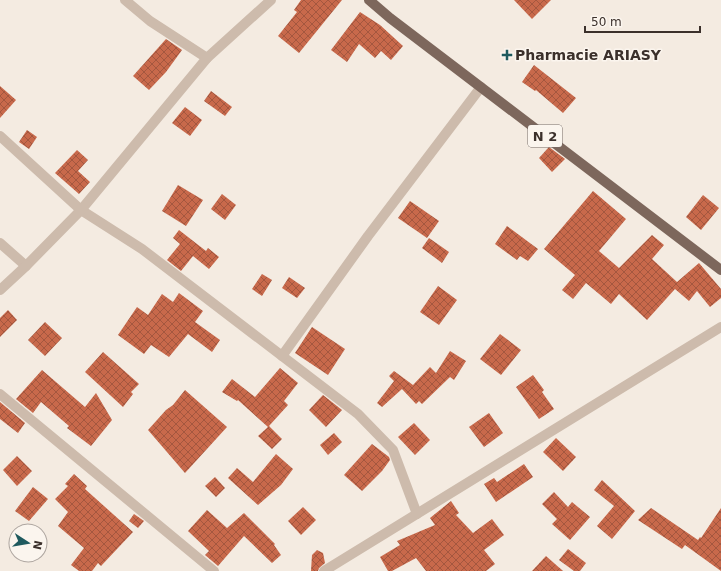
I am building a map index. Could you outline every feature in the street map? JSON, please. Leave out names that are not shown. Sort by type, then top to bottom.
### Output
[{"type":"main road","name":"N 2","points":[[370,0],[390,18],[721,270]]},
{"type":"street","points":[[125,0],[150,21],[207,58]]},
{"type":"street","points":[[0,290],[81,210],[207,58],[271,0]]},
{"type":"street","points":[[282,356],[368,236],[480,87]]},
{"type":"street","points":[[0,136],[81,210],[142,250],[358,414],[394,450],[417,514]]},
{"type":"street","points":[[0,243],[26,266]]},
{"type":"street","points":[[324,571],[721,327]]},
{"type":"street","points":[[0,394],[214,571]]},
{"type":"building","points":[[301,0],[342,0],[299,53],[278,36],[297,12],[294,10]]},
{"type":"building","points":[[514,0],[551,0],[532,19]]},
{"type":"building","points":[[360,12],[380,25],[403,46],[391,60],[381,51],[375,58],[359,44],[347,62],[331,50]]},
{"type":"building","points":[[166,39],[182,50],[166,72],[149,90],[133,76]]},
{"type":"building","points":[[534,65],[576,98],[563,113],[536,90],[535,91],[522,82]]},
{"type":"building","points":[[0,86],[16,100],[0,118]]},
{"type":"building","points":[[211,91],[232,107],[225,116],[204,101]]},
{"type":"building","points":[[185,107],[202,120],[190,136],[172,123]]},
{"type":"building","points":[[27,130],[37,137],[29,149],[19,142]]},
{"type":"building","points":[[549,147],[565,159],[552,172],[539,158]]},
{"type":"building","points":[[77,150],[88,160],[78,171],[90,182],[79,194],[55,173]]},
{"type":"building","points":[[178,185],[203,200],[186,226],[162,211]]},
{"type":"building","points":[[593,191],[626,219],[599,251],[619,268],[652,235],[664,245],[652,259],[677,282],[699,263],[721,289],[721,298],[710,307],[697,291],[689,301],[675,289],[647,320],[619,294],[611,304],[586,283],[573,299],[562,290],[575,275],[544,249]]},
{"type":"building","points":[[222,194],[236,205],[225,220],[211,209]]},
{"type":"building","points":[[703,195],[719,208],[701,230],[686,217]]},
{"type":"building","points":[[410,201],[439,221],[427,238],[398,218]]},
{"type":"building","points":[[507,226],[538,249],[528,261],[520,256],[517,260],[495,244]]},
{"type":"building","points":[[179,230],[206,251],[208,248],[219,257],[209,269],[193,256],[181,271],[167,260],[180,244],[173,238]]},
{"type":"building","points":[[429,238],[449,252],[442,263],[422,248]]},
{"type":"building","points":[[262,274],[272,280],[262,296],[252,289]]},
{"type":"building","points":[[289,277],[305,288],[297,298],[282,288]]},
{"type":"building","points":[[438,286],[457,300],[439,325],[420,312]]},
{"type":"building","points":[[179,293],[203,311],[195,322],[220,340],[212,352],[188,334],[169,357],[151,345],[144,354],[118,335],[137,307],[148,315],[162,294],[173,302]]},
{"type":"building","points":[[8,310],[17,320],[0,337],[0,318]]},
{"type":"building","points":[[45,322],[62,338],[45,356],[28,340]]},
{"type":"building","points":[[312,327],[345,349],[328,375],[295,353]]},
{"type":"building","points":[[500,334],[521,350],[501,375],[480,359]]},
{"type":"building","points":[[450,351],[466,361],[454,380],[450,377],[422,404],[419,401],[416,404],[402,389],[382,407],[377,403],[394,381],[389,376],[394,371],[413,385],[430,367],[436,373]]},
{"type":"building","points":[[103,352],[139,384],[131,392],[133,394],[123,407],[85,372]]},
{"type":"building","points":[[280,368],[298,383],[284,401],[288,405],[269,426],[282,439],[272,449],[258,436],[268,427],[238,400],[237,401],[222,392],[232,379],[255,397]]},
{"type":"building","points":[[42,370],[85,407],[96,393],[112,420],[91,446],[67,428],[69,426],[41,402],[33,413],[16,399]]},
{"type":"building","points":[[533,375],[544,390],[542,392],[554,409],[539,419],[516,387]]},
{"type":"building","points":[[185,390],[227,427],[185,473],[148,430],[166,410],[173,405]]},
{"type":"building","points":[[323,395],[342,410],[326,427],[309,410]]},
{"type":"building","points":[[0,402],[25,423],[18,433],[0,419]]},
{"type":"building","points":[[489,413],[503,433],[484,447],[469,427]]},
{"type":"building","points":[[414,423],[430,440],[415,455],[398,437]]},
{"type":"building","points":[[334,433],[342,442],[328,455],[320,445]]},
{"type":"building","points":[[556,438],[576,457],[563,471],[543,452]]},
{"type":"building","points":[[372,444],[389,457],[390,460],[382,471],[362,491],[344,475]]},
{"type":"building","points":[[276,454],[293,469],[281,485],[258,505],[228,478],[237,468],[253,482]]},
{"type":"building","points":[[17,456],[32,471],[17,486],[3,470]]},
{"type":"building","points":[[524,464],[533,477],[496,502],[484,484],[494,478],[497,482]]},
{"type":"building","points":[[74,474],[87,486],[85,489],[133,532],[101,566],[98,563],[92,571],[79,571],[71,565],[84,548],[58,526],[68,512],[55,499],[68,486],[65,484]]},
{"type":"building","points":[[215,477],[225,488],[216,497],[205,486]]},
{"type":"building","points":[[602,480],[635,511],[612,539],[597,526],[614,506],[594,490]]},
{"type":"building","points":[[33,487],[48,499],[29,521],[15,511]]},
{"type":"building","points":[[554,492],[568,507],[572,502],[590,517],[570,540],[552,524],[557,519],[542,504]]},
{"type":"building","points":[[451,501],[459,513],[456,515],[473,533],[492,519],[504,535],[484,550],[495,564],[486,571],[426,571],[416,558],[392,571],[388,571],[380,557],[400,545],[397,541],[435,525],[430,518]]},
{"type":"building","points":[[303,507],[316,520],[301,535],[288,521]]},
{"type":"building","points":[[651,508],[698,540],[700,537],[701,538],[721,508],[721,571],[685,545],[682,549],[638,520]]},
{"type":"building","points":[[207,510],[227,528],[244,513],[275,544],[274,545],[281,555],[272,563],[244,536],[218,566],[205,555],[209,551],[188,531]]},
{"type":"building","points":[[134,514],[144,521],[138,528],[129,521]]},
{"type":"building","points":[[568,549],[586,563],[580,571],[574,571],[559,560]]},
{"type":"building","points":[[317,550],[323,553],[325,563],[319,568],[318,571],[311,571],[312,555]]},
{"type":"building","points":[[546,556],[563,571],[532,571]]},
{"type":"place","name":"Pharmacie ARIASY","points":[[507,55]]}]
